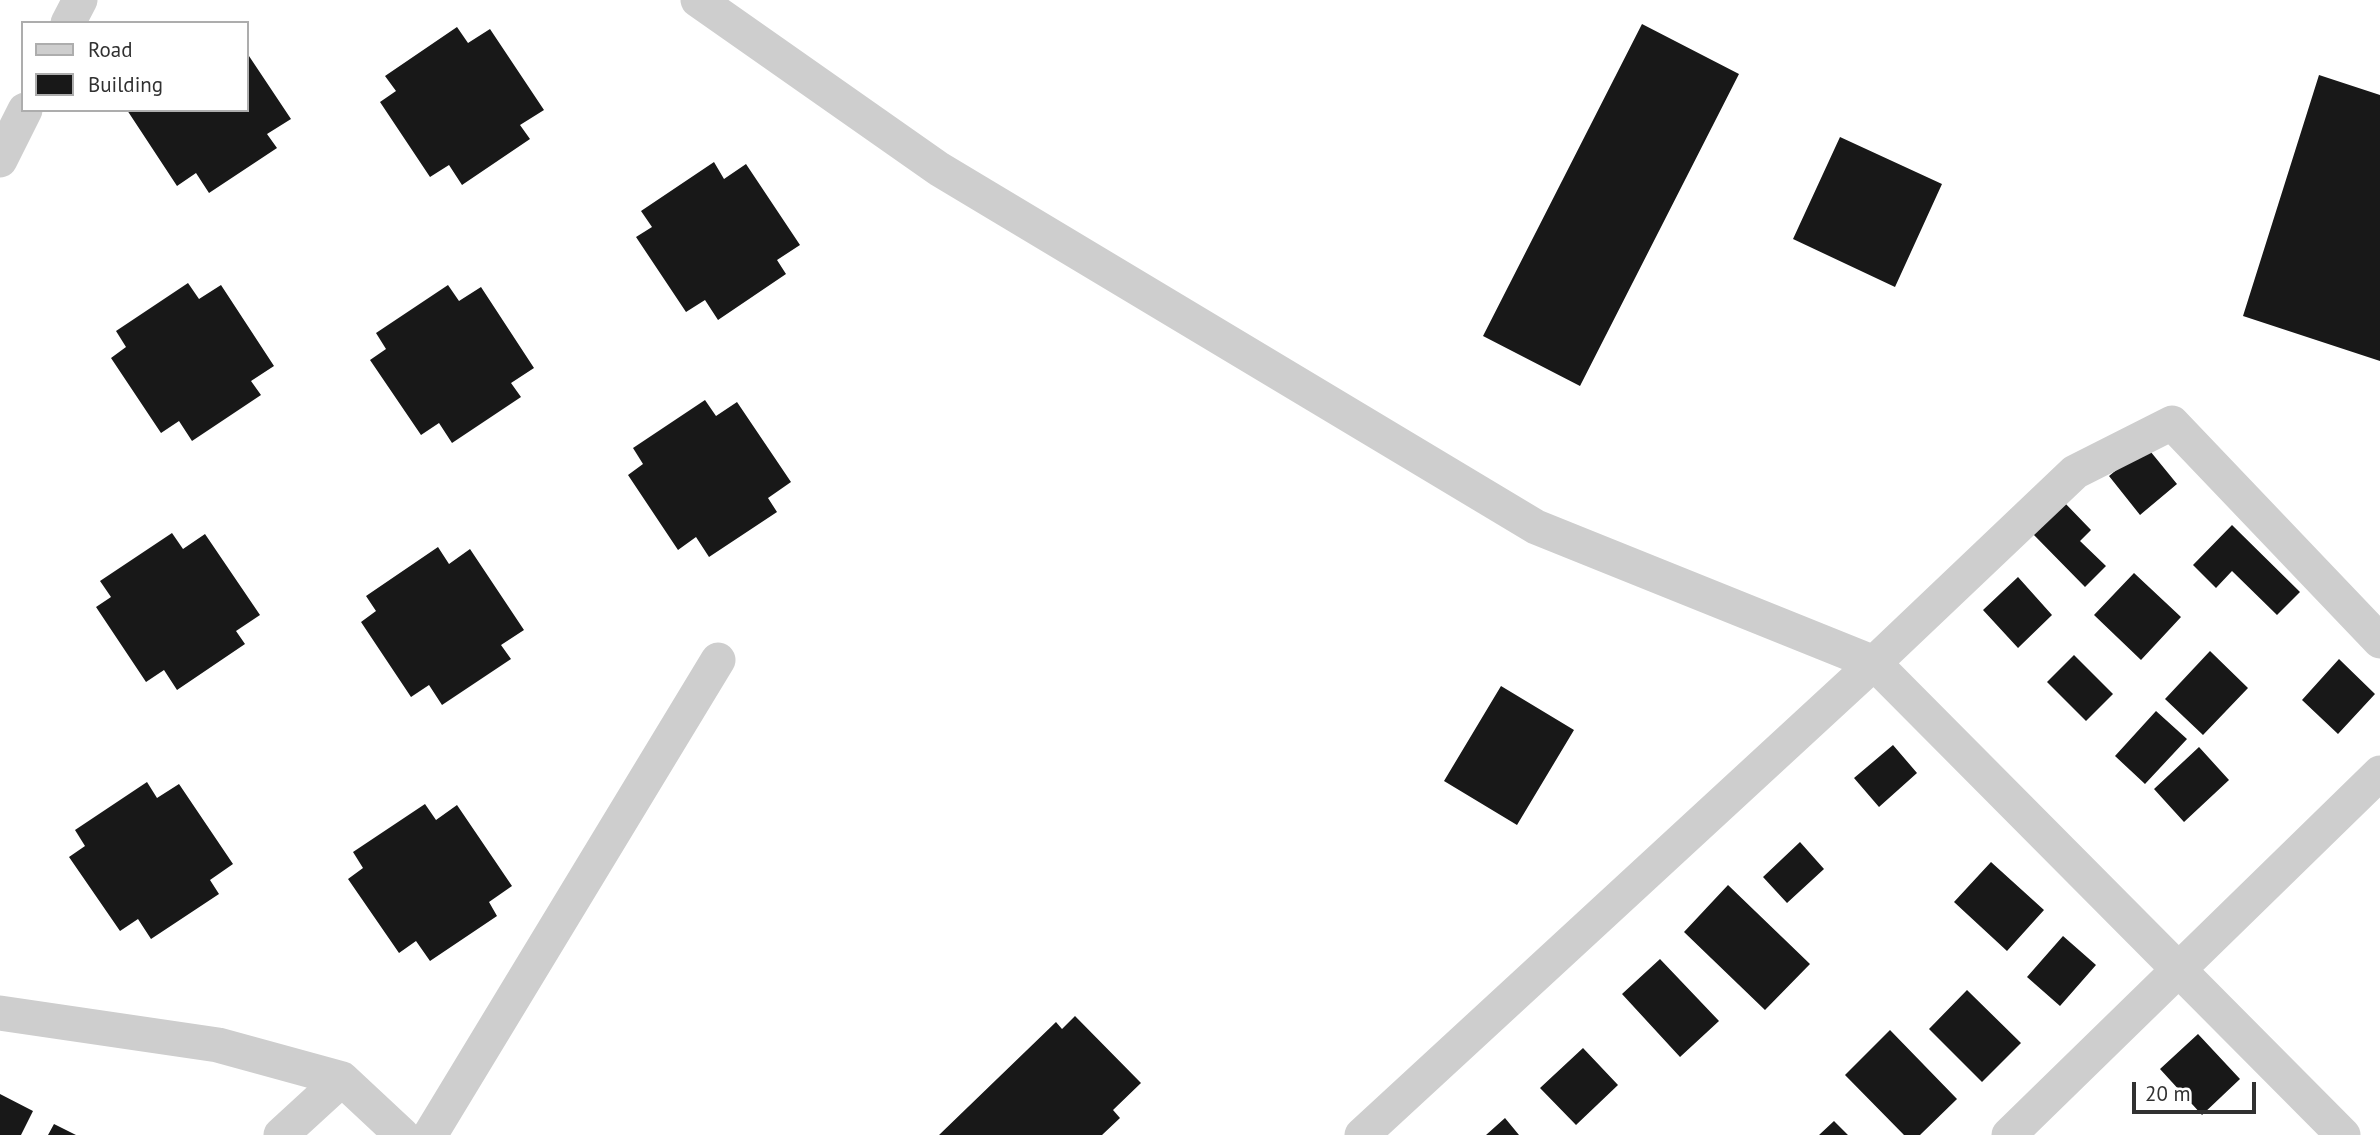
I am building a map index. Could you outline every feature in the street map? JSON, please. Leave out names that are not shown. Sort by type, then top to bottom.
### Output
[{"type":"street","points":[[69,21],[80,0]]},
{"type":"street","points":[[698,0],[939,169],[1536,527],[1874,663],[2343,1135]]},
{"type":"street","points":[[0,160],[24,112]]},
{"type":"street","points":[[1362,1135],[1874,663],[2076,472],[2172,422],[2380,641]]},
{"type":"street","points":[[430,1135],[718,660]]},
{"type":"street","points":[[2008,1135],[2380,774]]},
{"type":"street","points":[[0,1013],[218,1045],[342,1079],[402,1135]]},
{"type":"street","points":[[281,1135],[342,1079]]},
{"type":"building","points":[[1642,24],[1739,74],[1580,386],[1483,336]]},
{"type":"building","points":[[457,27],[468,43],[490,29],[544,110],[520,125],[530,139],[462,185],[449,165],[430,177],[380,102],[396,91],[385,76]]},
{"type":"building","points":[[248,54],[291,119],[267,134],[277,148],[209,193],[196,173],[177,186],[128,112],[248,112]]},
{"type":"building","points":[[2319,75],[2380,95],[2380,361],[2243,316]]},
{"type":"building","points":[[1840,137],[1942,184],[1895,287],[1793,239]]},
{"type":"building","points":[[714,162],[724,179],[746,164],[800,245],[777,260],[786,274],[718,320],[705,300],[686,312],[636,237],[652,227],[641,211]]},
{"type":"building","points":[[188,283],[199,299],[221,285],[274,366],[251,381],[261,395],[192,441],[179,421],[161,433],[111,358],[126,347],[116,331]]},
{"type":"building","points":[[448,285],[459,301],[481,287],[534,368],[511,383],[521,397],[452,443],[439,423],[421,435],[370,360],[386,349],[376,333]]},
{"type":"building","points":[[705,400],[716,416],[737,402],[791,482],[768,498],[777,512],[709,557],[696,537],[678,550],[628,475],[643,464],[633,448]]},
{"type":"building","points":[[2146,446],[2177,484],[2140,515],[2109,476]]},
{"type":"building","points":[[2063,501],[2091,530],[2080,541],[2106,566],[2085,587],[2032,533]]},
{"type":"building","points":[[2232,525],[2300,592],[2277,615],[2232,571],[2216,588],[2193,565]]},
{"type":"building","points":[[172,533],[183,549],[205,534],[260,615],[236,631],[245,644],[177,690],[164,670],[146,682],[96,607],[111,597],[100,581]]},
{"type":"building","points":[[438,547],[449,564],[470,549],[524,630],[501,645],[511,659],[442,705],[429,685],[411,697],[361,622],[376,611],[366,596]]},
{"type":"building","points":[[2134,573],[2181,617],[2141,660],[2094,615]]},
{"type":"building","points":[[2018,577],[2052,615],[2018,648],[1983,610]]},
{"type":"building","points":[[2210,651],[2248,688],[2203,735],[2165,699]]},
{"type":"building","points":[[2074,655],[2113,694],[2086,721],[2047,682]]},
{"type":"building","points":[[2339,659],[2375,694],[2338,734],[2302,700]]},
{"type":"building","points":[[1501,686],[1574,730],[1517,825],[1444,781]]},
{"type":"building","points":[[2156,711],[2187,739],[2145,784],[2115,756]]},
{"type":"building","points":[[1893,745],[1917,773],[1879,807],[1854,778]]},
{"type":"building","points":[[2199,747],[2229,780],[2184,822],[2154,789]]},
{"type":"building","points":[[147,782],[157,798],[179,784],[233,864],[210,880],[219,894],[151,939],[138,919],[120,931],[69,857],[85,846],[75,830]]},
{"type":"building","points":[[425,804],[436,820],[457,805],[512,886],[489,902],[497,916],[430,961],[416,941],[399,953],[348,879],[363,868],[353,852]]},
{"type":"building","points":[[1800,842],[1824,869],[1787,903],[1763,877]]},
{"type":"building","points":[[1991,862],[2044,910],[2007,951],[1954,902]]},
{"type":"building","points":[[1728,885],[1810,964],[1765,1010],[1684,932]]},
{"type":"building","points":[[2063,936],[2096,965],[2060,1006],[2027,977]]},
{"type":"building","points":[[1660,959],[1719,1021],[1680,1057],[1622,994]]},
{"type":"building","points":[[1967,990],[2021,1043],[1982,1082],[1929,1029]]},
{"type":"building","points":[[1075,1016],[1141,1083],[1113,1110],[1120,1118],[1102,1135],[939,1135],[1056,1022],[1062,1029]]},
{"type":"building","points":[[1890,1030],[1957,1099],[1920,1135],[1904,1135],[1845,1075]]},
{"type":"building","points":[[2198,1034],[2240,1079],[2202,1115],[2160,1069]]},
{"type":"building","points":[[1583,1048],[1618,1085],[1576,1125],[1540,1088]]},
{"type":"building","points":[[0,1094],[33,1111],[21,1135],[0,1135]]},
{"type":"building","points":[[1505,1118],[1519,1135],[1486,1135]]},
{"type":"building","points":[[1834,1121],[1848,1135],[1819,1135]]},
{"type":"building","points":[[54,1124],[76,1135],[48,1135]]}]
